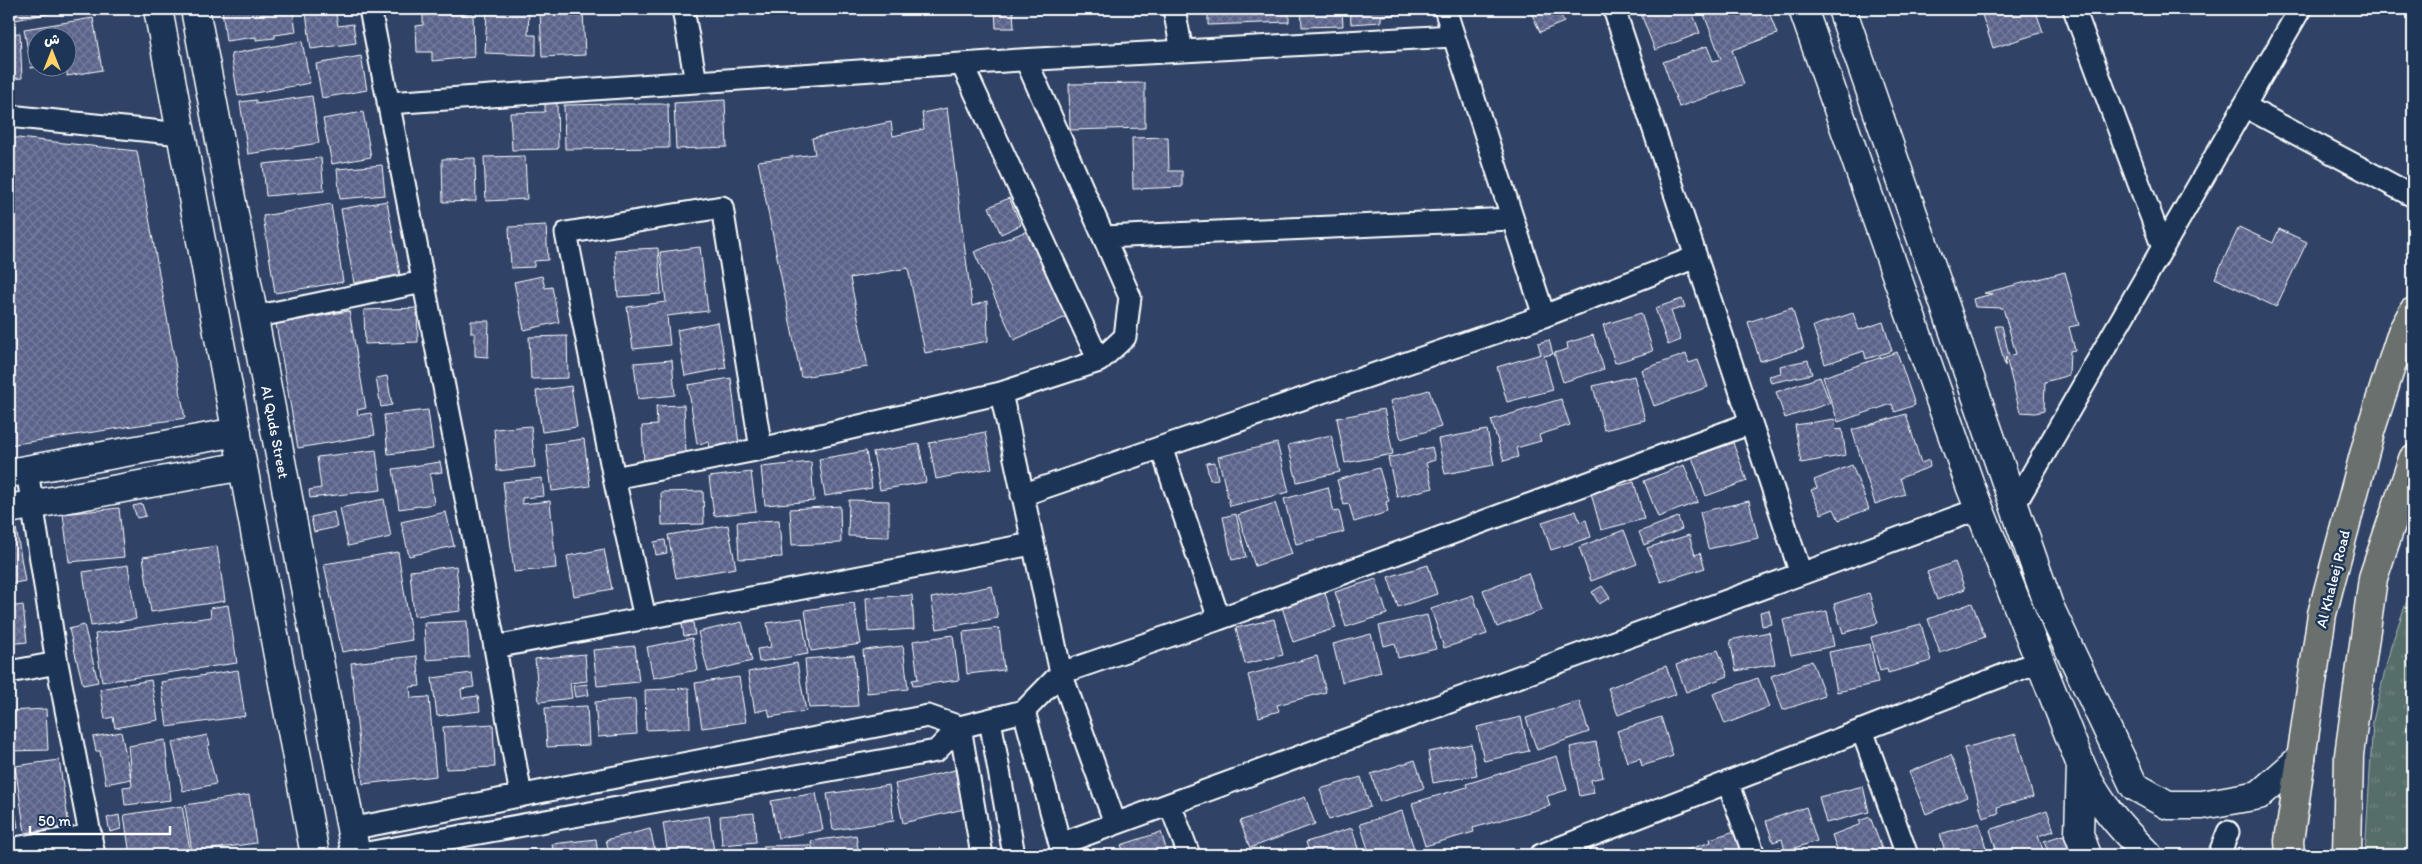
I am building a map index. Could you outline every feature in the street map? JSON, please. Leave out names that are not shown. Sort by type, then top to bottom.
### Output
[{"type":"main road","name":"Al Khaleej Road","points":[[2290,855],[2289,841],[2322,614],[2370,432],[2402,332],[2413,312]]},
{"type":"main road","points":[[2347,855],[2349,755],[2373,578],[2413,459]]},
{"type":"street","points":[[158,9],[315,855]]},
{"type":"street","name":"Al Quds Street","points":[[195,9],[354,847]]},
{"type":"street","points":[[370,9],[495,647],[521,796]]},
{"type":"street","points":[[684,9],[696,82]]},
{"type":"street","points":[[1174,9],[1182,51]]},
{"type":"street","points":[[1445,9],[1452,36],[1544,316]]},
{"type":"street","points":[[1614,9],[1801,574]]},
{"type":"street","points":[[1803,9],[1979,509],[2087,779],[2113,820],[2148,855]]},
{"type":"street","points":[[1842,9],[2049,606],[2134,786],[2168,805],[2202,805],[2259,795],[2301,758]]},
{"type":"street","points":[[2074,9],[2163,248]]},
{"type":"street","points":[[2014,506],[2300,9]]},
{"type":"street","points":[[388,103],[962,64],[1452,36]]},
{"type":"street","points":[[614,478],[761,449],[1001,393],[1099,361],[1125,337],[1130,298],[1026,60]]},
{"type":"street","points":[[962,64],[1099,361]]},
{"type":"street","points":[[2244,106],[2413,196]]},
{"type":"street","points":[[9,116],[181,134]]},
{"type":"street","points":[[645,618],[614,478],[566,233],[722,207],[761,449]]},
{"type":"street","points":[[1104,237],[1512,219]]},
{"type":"street","points":[[1022,495],[1544,316],[1696,257]]},
{"type":"street","points":[[254,317],[423,282]]},
{"type":"street","points":[[1001,393],[1061,673],[1115,823]]},
{"type":"street","points":[[354,847],[936,751],[960,727],[1024,711],[1061,673],[1219,619],[1751,423]]},
{"type":"street","points":[[9,849],[92,845],[57,663],[21,507],[18,472],[236,432]]},
{"type":"street","points":[[1161,447],[1219,619]]},
{"type":"street","points":[[21,507],[243,466]]},
{"type":"street","points":[[1024,711],[1062,850],[1115,823],[1979,509]]},
{"type":"street","points":[[495,647],[1032,544]]},
{"type":"street","points":[[1541,855],[2040,661]]},
{"type":"street","points":[[9,672],[57,663]]},
{"type":"street","points":[[354,847],[521,796],[928,716],[960,727]]},
{"type":"street","points":[[990,720],[1014,855]]},
{"type":"street","points":[[960,727],[982,855]]},
{"type":"street","points":[[1862,730],[1907,855]]},
{"type":"street","points":[[2081,764],[2079,834],[2087,855]]},
{"type":"street","points":[[1728,782],[1754,855]]},
{"type":"street","points":[[1170,804],[1189,855]]},
{"type":"street","points":[[2219,855],[2228,832]]},
{"type":"green space","points":[[2413,583],[2413,855],[2365,855],[2373,721],[2391,646]]},
{"type":"building","points":[[9,9],[72,9],[10,21]]},
{"type":"building","points":[[222,9],[293,9],[296,32],[275,35],[275,38],[256,40],[256,37],[226,41]]},
{"type":"building","points":[[350,9],[350,13],[336,15],[338,26],[353,24],[356,43],[311,49],[306,13]]},
{"type":"building","points":[[995,9],[1013,9],[1014,28],[996,28]]},
{"type":"building","points":[[1208,9],[1289,9],[1289,22],[1208,25]]},
{"type":"building","points":[[1301,9],[1342,9],[1343,26],[1302,27]]},
{"type":"building","points":[[1350,9],[1394,9],[1395,15],[1381,16],[1381,22],[1351,24]]},
{"type":"building","points":[[1558,9],[1564,22],[1540,32],[1530,10]]},
{"type":"building","points":[[1639,9],[1691,9],[1700,33],[1655,50]]},
{"type":"building","points":[[1702,9],[1768,9],[1777,34],[1732,50],[1744,84],[1679,107],[1663,62],[1707,46],[1713,61],[1721,59]]},
{"type":"building","points":[[1980,9],[2035,9],[2043,32],[1993,48]]},
{"type":"building","points":[[487,10],[529,11],[528,35],[536,35],[536,55],[485,53]]},
{"type":"building","points":[[583,10],[585,55],[542,57],[540,11]]},
{"type":"building","points":[[473,13],[474,57],[432,61],[432,52],[417,52],[416,26],[423,25],[423,14]]},
{"type":"building","points":[[93,18],[102,70],[78,74],[78,28],[30,28]]},
{"type":"building","points":[[28,28],[28,51],[24,29]]},
{"type":"building","points":[[20,33],[22,78],[9,79],[9,34]]},
{"type":"building","points":[[302,41],[310,83],[238,96],[231,54]]},
{"type":"building","points":[[361,56],[367,90],[322,98],[316,64]]},
{"type":"building","points":[[1145,83],[1145,128],[1070,130],[1069,84]]},
{"type":"building","points":[[312,96],[319,143],[248,154],[240,102],[256,100],[256,104]]},
{"type":"building","points":[[725,100],[727,147],[676,149],[674,103]]},
{"type":"building","points":[[557,103],[558,149],[512,150],[510,113],[545,112],[545,104]]},
{"type":"building","points":[[668,104],[669,148],[565,149],[564,105]]},
{"type":"building","points":[[947,108],[972,306],[987,301],[988,341],[925,353],[908,268],[850,278],[868,367],[801,377],[758,161],[815,154],[812,138],[891,122],[893,136],[924,129],[922,113]]},
{"type":"building","points":[[363,112],[371,157],[332,164],[323,119]]},
{"type":"building","points":[[9,137],[137,151],[185,418],[9,445]]},
{"type":"building","points":[[1168,137],[1169,171],[1182,171],[1182,187],[1133,189],[1132,138]]},
{"type":"building","points":[[525,156],[527,199],[486,201],[484,157]]},
{"type":"building","points":[[321,158],[324,191],[266,196],[263,164]]},
{"type":"building","points":[[475,158],[476,201],[443,202],[442,159]]},
{"type":"building","points":[[382,165],[385,195],[340,199],[337,169]]},
{"type":"building","points":[[1009,198],[1021,225],[1001,234],[989,207]]},
{"type":"building","points":[[387,201],[400,275],[354,283],[341,209]]},
{"type":"building","points":[[331,204],[343,282],[275,293],[263,216]]},
{"type":"building","points":[[546,225],[548,260],[534,261],[534,267],[511,268],[509,227]]},
{"type":"building","points":[[2239,227],[2273,243],[2279,229],[2307,242],[2276,307],[2215,278]]},
{"type":"building","points":[[1027,231],[1066,317],[1014,340],[974,252]]},
{"type":"building","points":[[700,247],[708,311],[667,316],[670,345],[633,349],[627,307],[666,302],[660,252]]},
{"type":"building","points":[[658,248],[661,294],[618,297],[615,250]]},
{"type":"building","points":[[2065,272],[2079,325],[2069,327],[2075,350],[2070,351],[2069,375],[2045,382],[2044,411],[2035,413],[2020,412],[2006,357],[2005,366],[1995,326],[2002,326],[2009,356],[2016,354],[2003,308],[1975,307],[1973,299],[1992,294],[1984,293]]},
{"type":"building","points":[[542,276],[545,288],[552,287],[559,322],[524,330],[514,282]]},
{"type":"building","points":[[1682,299],[1685,307],[1671,311],[1681,340],[1668,345],[1655,308]]},
{"type":"building","points":[[417,308],[418,342],[365,344],[364,310]]},
{"type":"building","points":[[1792,308],[1804,348],[1760,361],[1748,322]]},
{"type":"building","points":[[349,311],[366,408],[357,410],[358,415],[371,413],[375,435],[298,448],[276,324]]},
{"type":"building","points":[[1641,313],[1653,351],[1615,363],[1603,325]]},
{"type":"building","points":[[1853,313],[1859,330],[1883,322],[1892,351],[1866,359],[1864,351],[1825,364],[1813,326]]},
{"type":"building","points":[[471,321],[489,321],[488,357],[475,356],[475,333],[471,333]]},
{"type":"building","points":[[718,322],[726,368],[685,376],[677,330]]},
{"type":"building","points":[[1593,335],[1604,369],[1563,382],[1554,353],[1568,349],[1567,343]]},
{"type":"building","points":[[567,336],[568,378],[531,379],[529,337]]},
{"type":"building","points":[[1549,340],[1553,354],[1544,356],[1553,390],[1507,402],[1497,367],[1541,354],[1538,343]]},
{"type":"building","points":[[1897,352],[1915,405],[1895,412],[1892,404],[1838,422],[1823,377]]},
{"type":"building","points":[[1686,354],[1689,363],[1698,360],[1708,387],[1654,406],[1641,370]]},
{"type":"building","points":[[672,360],[675,395],[638,399],[634,363]]},
{"type":"building","points":[[1808,360],[1812,374],[1771,383],[1769,376],[1781,373],[1780,366]]},
{"type":"building","points":[[387,376],[392,405],[381,407],[376,378]]},
{"type":"building","points":[[1634,376],[1645,420],[1604,430],[1593,386]]},
{"type":"building","points":[[1820,377],[1830,403],[1785,418],[1776,392]]},
{"type":"building","points":[[731,378],[740,453],[711,457],[709,442],[697,444],[688,385]]},
{"type":"building","points":[[571,386],[577,427],[542,432],[536,391]]},
{"type":"building","points":[[1429,390],[1441,427],[1401,439],[1390,401]]},
{"type":"building","points":[[1561,399],[1570,425],[1539,435],[1541,441],[1516,448],[1518,457],[1504,461],[1491,420]]},
{"type":"building","points":[[684,405],[686,453],[676,454],[676,462],[644,463],[642,426],[657,425],[656,406]]},
{"type":"building","points":[[1384,409],[1393,454],[1345,463],[1337,418]]},
{"type":"building","points":[[428,410],[433,449],[388,454],[384,415]]},
{"type":"building","points":[[1906,414],[1921,463],[1929,460],[1930,467],[1900,478],[1905,494],[1875,504],[1852,430]]},
{"type":"building","points":[[1834,419],[1836,430],[1842,429],[1846,455],[1801,463],[1795,425]]},
{"type":"building","points":[[531,426],[535,467],[497,471],[494,429]]},
{"type":"building","points":[[1487,430],[1494,465],[1445,474],[1438,439]]},
{"type":"building","points":[[985,432],[992,468],[936,479],[929,443]]},
{"type":"building","points":[[1331,435],[1340,472],[1297,482],[1288,445]]},
{"type":"building","points":[[584,439],[590,486],[552,491],[546,444]]},
{"type":"building","points":[[1277,443],[1289,492],[1230,506],[1218,457]]},
{"type":"building","points":[[1733,443],[1747,481],[1706,496],[1692,457]]},
{"type":"building","points":[[919,444],[926,482],[880,490],[873,452]]},
{"type":"building","points":[[1432,447],[1435,460],[1426,463],[1433,488],[1397,497],[1388,458]]},
{"type":"building","points":[[376,450],[381,490],[310,498],[309,490],[321,488],[317,457]]},
{"type":"building","points":[[866,451],[872,488],[825,496],[819,459]]},
{"type":"building","points":[[440,462],[442,472],[430,474],[434,504],[399,509],[393,469]]},
{"type":"building","points":[[811,462],[814,501],[765,505],[761,467]]},
{"type":"building","points":[[1215,462],[1218,479],[1210,480],[1206,463]]},
{"type":"building","points":[[1684,465],[1698,502],[1658,517],[1644,481]]},
{"type":"building","points":[[1852,465],[1869,509],[1839,520],[1834,509],[1821,514],[1811,490],[1817,488],[1814,480]]},
{"type":"building","points":[[1379,468],[1389,501],[1386,502],[1388,512],[1354,522],[1349,504],[1344,505],[1337,480]]},
{"type":"building","points":[[751,472],[756,511],[714,516],[709,477]]},
{"type":"building","points":[[542,478],[544,496],[522,498],[522,504],[550,501],[556,568],[514,572],[503,482]]},
{"type":"building","points":[[1634,482],[1644,519],[1601,530],[1591,493]]},
{"type":"building","points":[[1328,487],[1334,512],[1339,511],[1344,532],[1296,544],[1284,499]]},
{"type":"building","points":[[703,491],[704,524],[662,525],[661,492]]},
{"type":"building","points":[[384,499],[391,537],[348,546],[340,508]]},
{"type":"building","points":[[849,500],[889,501],[889,537],[848,536]]},
{"type":"building","points":[[1749,501],[1758,538],[1708,549],[1700,512]]},
{"type":"building","points":[[1275,503],[1292,554],[1255,566],[1238,515]]},
{"type":"building","points":[[142,504],[146,516],[137,518],[133,506]]},
{"type":"building","points":[[840,506],[841,543],[792,545],[790,509]]},
{"type":"building","points":[[119,508],[124,557],[69,562],[63,514]]},
{"type":"building","points":[[1576,511],[1580,522],[1586,520],[1591,537],[1551,550],[1542,522]]},
{"type":"building","points":[[334,512],[337,527],[314,532],[311,517]]},
{"type":"building","points":[[446,512],[454,546],[409,556],[401,522]]},
{"type":"building","points":[[1236,514],[1246,557],[1232,560],[1223,517]]},
{"type":"building","points":[[1678,517],[1682,529],[1644,545],[1639,532]]},
{"type":"building","points":[[779,520],[782,557],[739,559],[737,522]]},
{"type":"building","points":[[15,522],[25,581],[9,584],[9,523]]},
{"type":"building","points":[[728,525],[736,568],[676,578],[668,535]]},
{"type":"building","points":[[1624,530],[1637,564],[1591,581],[1579,547]]},
{"type":"building","points":[[1689,535],[1695,555],[1700,553],[1705,568],[1661,582],[1647,548]]},
{"type":"building","points":[[665,540],[667,553],[656,555],[654,542]]},
{"type":"building","points":[[217,546],[225,601],[151,612],[143,557]]},
{"type":"building","points":[[604,549],[612,589],[574,596],[567,556]]},
{"type":"building","points":[[398,552],[412,640],[342,652],[324,564]]},
{"type":"building","points":[[1955,562],[1965,589],[1937,600],[1927,572]]},
{"type":"building","points":[[128,565],[136,619],[91,626],[83,572]]},
{"type":"building","points":[[1428,565],[1437,594],[1398,607],[1388,577]]},
{"type":"building","points":[[456,566],[461,611],[414,616],[410,571]]},
{"type":"building","points":[[1528,573],[1542,610],[1497,627],[1483,590]]},
{"type":"building","points":[[1376,579],[1387,614],[1346,627],[1335,592]]},
{"type":"building","points":[[992,586],[998,618],[937,629],[931,598]]},
{"type":"building","points":[[1602,586],[1610,598],[1599,604],[1592,592]]},
{"type":"building","points":[[1324,590],[1336,628],[1293,642],[1281,604]]},
{"type":"building","points":[[1869,593],[1878,623],[1843,633],[1834,604]]},
{"type":"building","points":[[912,595],[914,629],[868,632],[866,598]]},
{"type":"building","points":[[1473,595],[1487,634],[1444,648],[1431,609]]},
{"type":"building","points":[[854,603],[861,644],[811,651],[805,610]]},
{"type":"building","points":[[1972,603],[1985,637],[1940,653],[1928,619]]},
{"type":"building","points":[[23,605],[27,642],[9,644],[9,607]]},
{"type":"building","points":[[228,605],[237,663],[102,682],[95,634],[211,617],[210,608]]},
{"type":"building","points":[[1769,610],[1772,624],[1762,626],[1760,612]]},
{"type":"building","points":[[1827,611],[1834,646],[1791,655],[1783,620]]},
{"type":"building","points":[[1427,615],[1436,649],[1398,658],[1395,643],[1384,646],[1379,626]]},
{"type":"building","points":[[802,618],[808,654],[759,662],[757,649],[771,647],[767,623]]},
{"type":"building","points":[[1274,619],[1283,655],[1245,664],[1236,628]]},
{"type":"building","points":[[467,621],[469,657],[426,660],[424,623]]},
{"type":"building","points":[[693,622],[695,635],[684,636],[682,624]]},
{"type":"building","points":[[742,622],[752,661],[708,672],[698,632]]},
{"type":"building","points":[[1921,624],[1931,661],[1888,673],[1887,669],[1880,671],[1871,637]]},
{"type":"building","points":[[84,625],[98,682],[83,685],[69,629]]},
{"type":"building","points":[[999,628],[1004,670],[967,674],[963,632]]},
{"type":"building","points":[[1769,632],[1775,664],[1736,671],[1730,640]]},
{"type":"building","points":[[1371,634],[1381,672],[1342,682],[1333,644]]},
{"type":"building","points":[[953,635],[959,680],[913,686],[912,680],[918,679],[913,641]]},
{"type":"building","points":[[692,638],[698,670],[653,678],[647,647]]},
{"type":"building","points":[[1870,644],[1878,683],[1837,692],[1829,652]]},
{"type":"building","points":[[635,646],[639,682],[597,686],[593,650]]},
{"type":"building","points":[[903,646],[908,689],[867,693],[863,650]]},
{"type":"building","points":[[1718,650],[1728,676],[1686,692],[1676,665]]},
{"type":"building","points":[[585,654],[587,681],[570,683],[572,698],[539,702],[535,659]]},
{"type":"building","points":[[854,655],[858,706],[809,708],[805,659]]},
{"type":"building","points":[[417,656],[420,686],[410,687],[411,698],[429,697],[436,776],[363,784],[351,663]]},
{"type":"building","points":[[1317,656],[1326,692],[1277,705],[1279,711],[1259,717],[1248,675]]},
{"type":"building","points":[[1812,661],[1825,696],[1783,710],[1771,676]]},
{"type":"building","points":[[797,663],[806,711],[770,717],[768,709],[755,712],[748,672]]},
{"type":"building","points":[[1666,666],[1676,694],[1618,715],[1608,688]]},
{"type":"building","points":[[238,670],[245,716],[167,727],[161,682]]},
{"type":"building","points":[[472,673],[474,687],[461,689],[462,698],[478,696],[480,711],[437,716],[432,678]]},
{"type":"building","points":[[739,677],[746,722],[702,728],[695,683]]},
{"type":"building","points":[[1758,678],[1769,707],[1725,724],[1713,694]]},
{"type":"building","points":[[151,680],[158,720],[115,728],[113,717],[105,719],[100,689]]},
{"type":"building","points":[[587,684],[589,695],[575,697],[573,686]]},
{"type":"building","points":[[689,688],[690,728],[646,730],[645,690]]},
{"type":"building","points":[[635,699],[637,734],[598,737],[595,702]]},
{"type":"building","points":[[1579,701],[1589,732],[1537,750],[1526,718]]},
{"type":"building","points":[[587,706],[589,745],[547,747],[545,708]]},
{"type":"building","points":[[46,709],[48,750],[11,751],[9,711]]},
{"type":"building","points":[[1521,717],[1529,751],[1484,761],[1477,727]]},
{"type":"building","points":[[1661,717],[1673,756],[1642,766],[1640,758],[1627,762],[1617,731]]},
{"type":"building","points":[[493,724],[495,767],[446,769],[443,727]]},
{"type":"building","points":[[121,732],[131,779],[106,784],[100,751],[96,751],[93,737]]},
{"type":"building","points":[[2016,734],[2033,797],[1997,807],[1999,813],[1983,818],[1964,748]]},
{"type":"building","points":[[207,735],[210,745],[207,746],[216,784],[183,791],[172,743]]},
{"type":"building","points":[[165,740],[171,800],[125,805],[123,787],[132,786],[128,746]]},
{"type":"building","points":[[1596,742],[1603,777],[1591,780],[1594,793],[1580,796],[1570,747]]},
{"type":"building","points":[[1471,744],[1477,775],[1433,783],[1428,752]]},
{"type":"building","points":[[1951,755],[1967,797],[1926,814],[1909,772]]},
{"type":"building","points":[[1557,756],[1567,790],[1547,796],[1550,806],[1473,828],[1474,832],[1425,846],[1412,803],[1467,787],[1466,784]]},
{"type":"building","points":[[59,760],[69,826],[25,833],[15,766]]},
{"type":"building","points":[[1415,760],[1424,788],[1380,802],[1371,774]]},
{"type":"building","points":[[955,770],[964,809],[903,823],[895,784]]},
{"type":"building","points":[[9,777],[18,827],[9,829]]},
{"type":"building","points":[[1361,777],[1370,807],[1329,820],[1320,789]]},
{"type":"building","points":[[889,785],[894,821],[833,830],[827,794]]},
{"type":"building","points":[[1863,786],[1869,812],[1826,823],[1819,797]]},
{"type":"building","points":[[816,793],[823,830],[778,838],[771,801]]},
{"type":"building","points":[[249,795],[256,843],[192,852],[185,805]]},
{"type":"building","points":[[1305,797],[1315,824],[1250,848],[1240,821]]},
{"type":"building","points":[[182,806],[191,855],[130,855],[124,815]]},
{"type":"building","points":[[1806,807],[1817,841],[1785,851],[1782,839],[1773,842],[1766,821]]},
{"type":"building","points":[[2047,810],[2054,831],[2038,836],[2045,855],[1998,855],[1990,830]]},
{"type":"building","points":[[1402,811],[1416,855],[1370,855],[1360,824]]},
{"type":"building","points":[[754,813],[756,842],[722,845],[720,816]]},
{"type":"building","points":[[119,815],[121,829],[110,832],[107,818]]},
{"type":"building","points":[[709,816],[714,852],[693,855],[668,855],[663,823]]},
{"type":"building","points":[[1870,817],[1882,849],[1864,855],[1839,855],[1832,835],[1861,824],[1859,821]]},
{"type":"building","points":[[1979,823],[1988,855],[1946,855],[1940,834]]},
{"type":"building","points":[[1352,828],[1360,855],[1310,855],[1306,842]]},
{"type":"building","points":[[1744,828],[1753,855],[1671,855],[1711,842],[1710,839]]},
{"type":"building","points":[[650,829],[656,855],[610,855],[606,840]]},
{"type":"building","points":[[1161,832],[1168,855],[1125,855],[1121,845]]},
{"type":"building","points":[[856,835],[859,855],[813,855],[811,841]]},
{"type":"building","points":[[2063,835],[2071,855],[2050,855],[2044,841]]},
{"type":"building","points":[[596,839],[598,855],[554,855],[552,844]]},
{"type":"building","points":[[809,845],[809,855],[763,855],[763,846]]},
{"type":"building","points":[[1780,847],[1783,855],[1771,855],[1770,850]]},
{"type":"building","points":[[543,849],[543,855],[494,855],[494,854]]},
{"type":"building","points":[[1301,849],[1302,855],[1276,855]]}]
